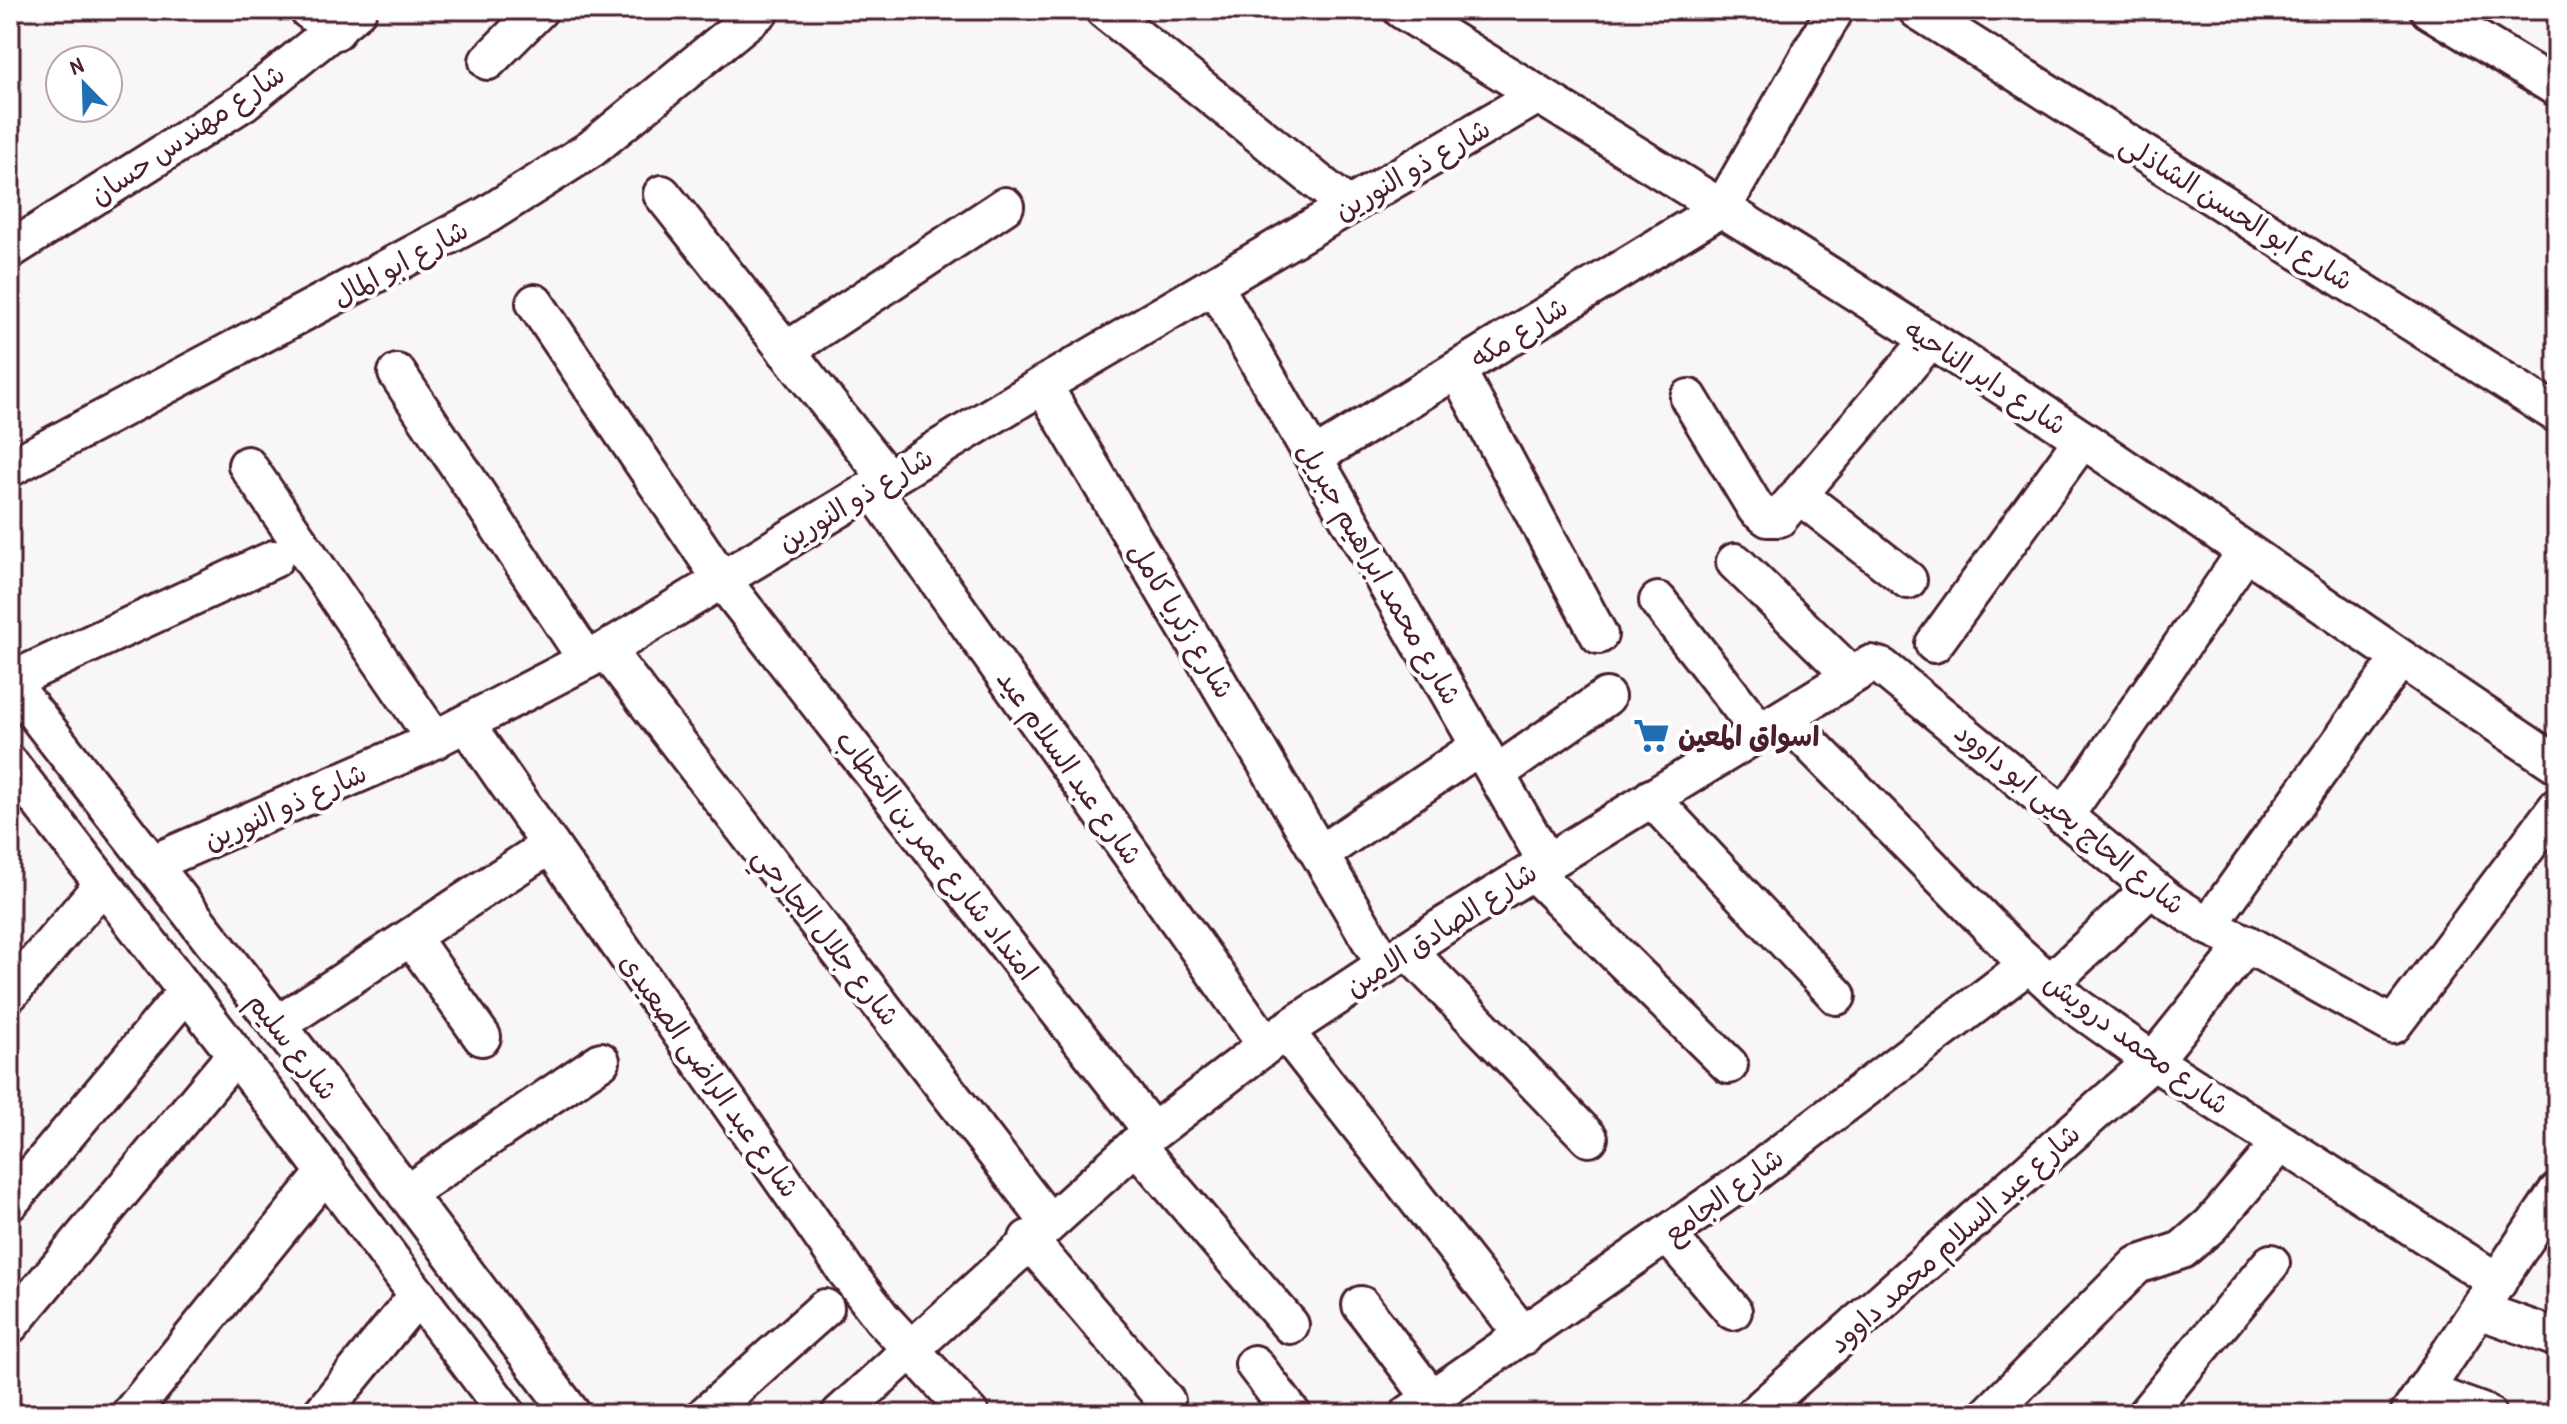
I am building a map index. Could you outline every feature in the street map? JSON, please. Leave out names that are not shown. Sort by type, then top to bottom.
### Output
[{"type":"street","points":[[308,10],[347,20]]},
{"type":"street","points":[[488,61],[539,10]]},
{"type":"street","name":"شارع ابو المال","points":[[10,468],[487,215],[591,149],[761,10]]},
{"type":"street","points":[[1104,10],[1348,206]]},
{"type":"street","name":"شارع داير الناحيه","points":[[1402,10],[1723,207],[2082,440],[2399,660],[2557,764]]},
{"type":"street","points":[[1723,207],[1835,10]]},
{"type":"street","name":"شارع ابو الحسن الشاذلى","points":[[1917,10],[2557,414]]},
{"type":"street","points":[[2429,10],[2557,88]]},
{"type":"street","name":"شارع مهندس حسان","points":[[10,250],[244,102],[347,20]]},
{"type":"street","name":"شارع ذو النورين","points":[[151,864],[450,732],[597,655],[1043,385],[1538,95]]},
{"type":"street","name":"شارع عبد السلام عيد","points":[[662,194],[786,351],[1275,1038],[1524,1336]]},
{"type":"street","points":[[786,351],[1005,206]]},
{"type":"street","name":"شارع مكه","points":[[1314,457],[1723,207]]},
{"type":"street","name":"شارع محمد ابراهيم جبريل","points":[[1214,285],[1488,760],[1539,866],[1729,1065]]},
{"type":"street","name":"امتداد شارع عمر بن الخطاب","points":[[535,303],[722,580],[1144,1138],[1290,1325]]},
{"type":"street","points":[[1689,398],[1756,509],[1768,518],[1779,518],[1929,341]]},
{"type":"street","points":[[1457,370],[1599,635]]},
{"type":"street","name":"شارع جلال الجارحي","points":[[397,373],[597,655],[1166,1401]]},
{"type":"street","name":"شارع زكريا كامل","points":[[1043,385],[1320,854],[1396,957],[1589,1138]]},
{"type":"street","points":[[1934,644],[2082,440]]},
{"type":"street","name":"شارع عبد الراضى الصعيدى","points":[[247,465],[450,732],[550,845],[846,1271],[909,1348],[970,1414]]},
{"type":"street","points":[[1799,495],[1908,580]]},
{"type":"street","points":[[2064,817],[2245,553]]},
{"type":"street","points":[[10,681],[274,559]]},
{"type":"street","points":[[1735,562],[1866,670]]},
{"type":"street","name":"شارع محمد درويش","points":[[1658,601],[1772,725],[2039,974],[2153,1061],[2281,1143],[2488,1296],[2557,1338]]},
{"type":"street","points":[[2208,926],[2399,660]]},
{"type":"street","name":"شارع الصادق الامين","points":[[840,1414],[1038,1230],[1144,1138],[1275,1038],[1539,866],[1866,670]]},
{"type":"street","name":"شارع الحاج يحيى ابو داوود","points":[[1866,670],[2064,817],[2151,888],[2208,926],[2247,944],[2393,1025],[2557,807]]},
{"type":"street","name":"شارع سليم","points":[[10,681],[277,1025],[572,1414]]},
{"type":"street","points":[[1320,854],[1606,697]]},
{"type":"street","name":"شارع سليم","points":[[10,764],[326,1172],[507,1414]]},
{"type":"street","points":[[1651,798],[1837,996]]},
{"type":"street","points":[[277,1025],[550,845]]},
{"type":"street","points":[[10,993],[102,885]]},
{"type":"street","name":"شارع الجامع","points":[[1421,1406],[2039,974],[2151,888]]},
{"type":"street","points":[[411,937],[482,1037]]},
{"type":"street","name":"شارع عبد السلام محمد داوود","points":[[1755,1414],[2153,1061],[2247,944]]},
{"type":"street","points":[[10,1202],[186,992]]},
{"type":"street","points":[[10,1325],[235,1055]]},
{"type":"street","points":[[406,1194],[601,1061]]},
{"type":"street","points":[[1989,1414],[2137,1265],[2182,1250],[2211,1225],[2281,1143]]},
{"type":"street","points":[[130,1414],[326,1172]]},
{"type":"street","points":[[2487,1414],[2416,1402],[2557,1192]]},
{"type":"street","points":[[1668,1235],[1733,1311]]},
{"type":"street","points":[[2146,1414],[2271,1263]]},
{"type":"street","points":[[321,1414],[418,1295]]},
{"type":"street","points":[[1361,1305],[1421,1406]]},
{"type":"street","points":[[706,1414],[825,1308]]},
{"type":"street","points":[[1254,1364],[1292,1414]]},
{"type":"place","name":"اسواق المعين","points":[[1652,736]]}]
